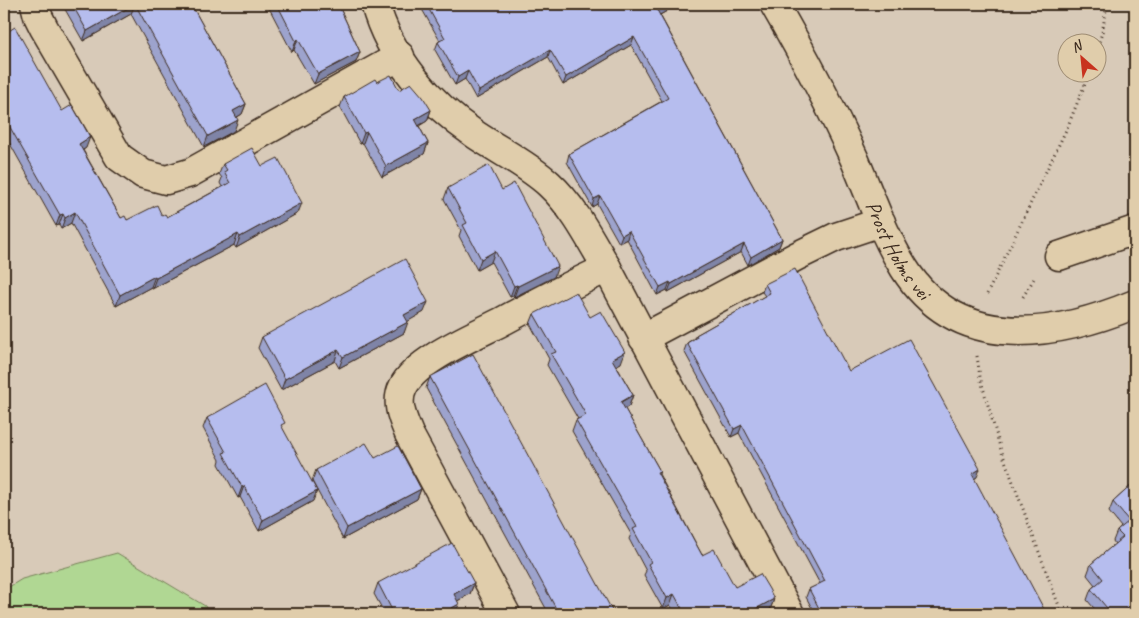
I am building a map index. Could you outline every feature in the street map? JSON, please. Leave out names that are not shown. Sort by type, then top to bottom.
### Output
[{"type":"street","points":[[35,4],[44,28],[118,156],[142,174],[166,180],[190,173],[400,56]]},
{"type":"street","points":[[376,4],[386,32],[409,72],[421,87],[454,119],[528,167],[549,184],[575,214],[607,268],[790,614]]},
{"type":"street","name":"Prost Holms vei","points":[[774,4],[827,100],[881,222],[904,268],[919,287],[937,304],[978,326],[1005,330],[1041,331],[1095,319],[1135,304]]},
{"type":"street","points":[[643,338],[797,256],[836,237],[881,222]]},
{"type":"street","points":[[1060,256],[1135,230]]},
{"type":"street","points":[[506,614],[409,434],[400,414],[399,400],[402,388],[416,370],[446,350],[607,268]]},
{"type":"path","points":[[1102,32],[1107,4]]},
{"type":"path","points":[[986,297],[1067,128],[1086,82]]},
{"type":"path","points":[[1020,301],[1037,274],[1060,256]]},
{"type":"path","points":[[977,352],[980,377],[1000,447],[1062,614]]},
{"type":"green space","points":[[117,553],[205,606],[209,614],[4,614],[4,590],[22,579]]},
{"type":"building","points":[[72,4],[135,4],[87,31]]},
{"type":"building","points":[[135,4],[191,4],[246,104],[233,111],[238,120],[208,136]]},
{"type":"building","points":[[277,4],[338,4],[360,52],[318,74],[298,39],[296,41]]},
{"type":"building","points":[[426,4],[668,4],[657,10],[782,239],[751,257],[744,244],[671,284],[670,282],[660,287],[629,231],[622,235],[600,196],[594,199],[569,154],[668,98],[634,37],[566,77],[550,50],[479,91],[468,71],[458,77],[438,42],[445,38]]},
{"type":"building","points":[[15,27],[62,111],[72,105],[90,137],[79,144],[121,218],[125,216],[127,220],[157,205],[162,216],[165,214],[167,217],[230,183],[224,172],[227,170],[223,164],[252,148],[262,166],[278,158],[302,203],[240,237],[238,234],[120,295],[75,212],[65,218],[63,214],[60,215],[7,122],[10,120],[4,108],[4,34]]},
{"type":"building","points":[[391,75],[399,90],[411,83],[431,110],[415,119],[428,143],[386,166],[367,132],[364,133],[344,97],[375,79],[377,82]]},
{"type":"building","points":[[489,165],[502,190],[514,183],[558,266],[518,286],[514,286],[495,251],[481,259],[463,225],[467,223],[448,188]]},
{"type":"building","points":[[405,259],[428,302],[404,315],[408,322],[343,357],[338,350],[285,379],[262,337]]},
{"type":"building","points":[[795,269],[849,371],[909,339],[980,469],[972,474],[1045,611],[1039,614],[822,614],[809,589],[825,581],[742,425],[734,429],[687,343],[697,337],[696,335],[770,293],[765,284]]},
{"type":"building","points":[[576,292],[590,317],[601,311],[625,352],[612,359],[633,395],[621,402],[660,471],[657,472],[702,555],[714,549],[735,587],[760,574],[769,589],[774,599],[749,614],[685,614],[674,594],[667,598],[648,564],[651,562],[633,529],[637,527],[576,420],[586,415],[551,354],[556,352],[534,314]]},
{"type":"building","points":[[473,354],[614,614],[559,614],[430,377]]},
{"type":"building","points":[[265,385],[285,423],[281,425],[317,491],[263,520],[223,453],[226,452],[207,418]]},
{"type":"building","points":[[366,443],[375,458],[398,446],[421,489],[347,528],[316,470]]},
{"type":"building","points":[[1135,482],[1135,601],[1120,614],[1112,614],[1091,589],[1103,579],[1091,564],[1123,537],[1117,531],[1129,521],[1113,502]]},
{"type":"building","points":[[452,543],[474,583],[454,594],[459,604],[441,614],[394,614],[378,583]]}]
